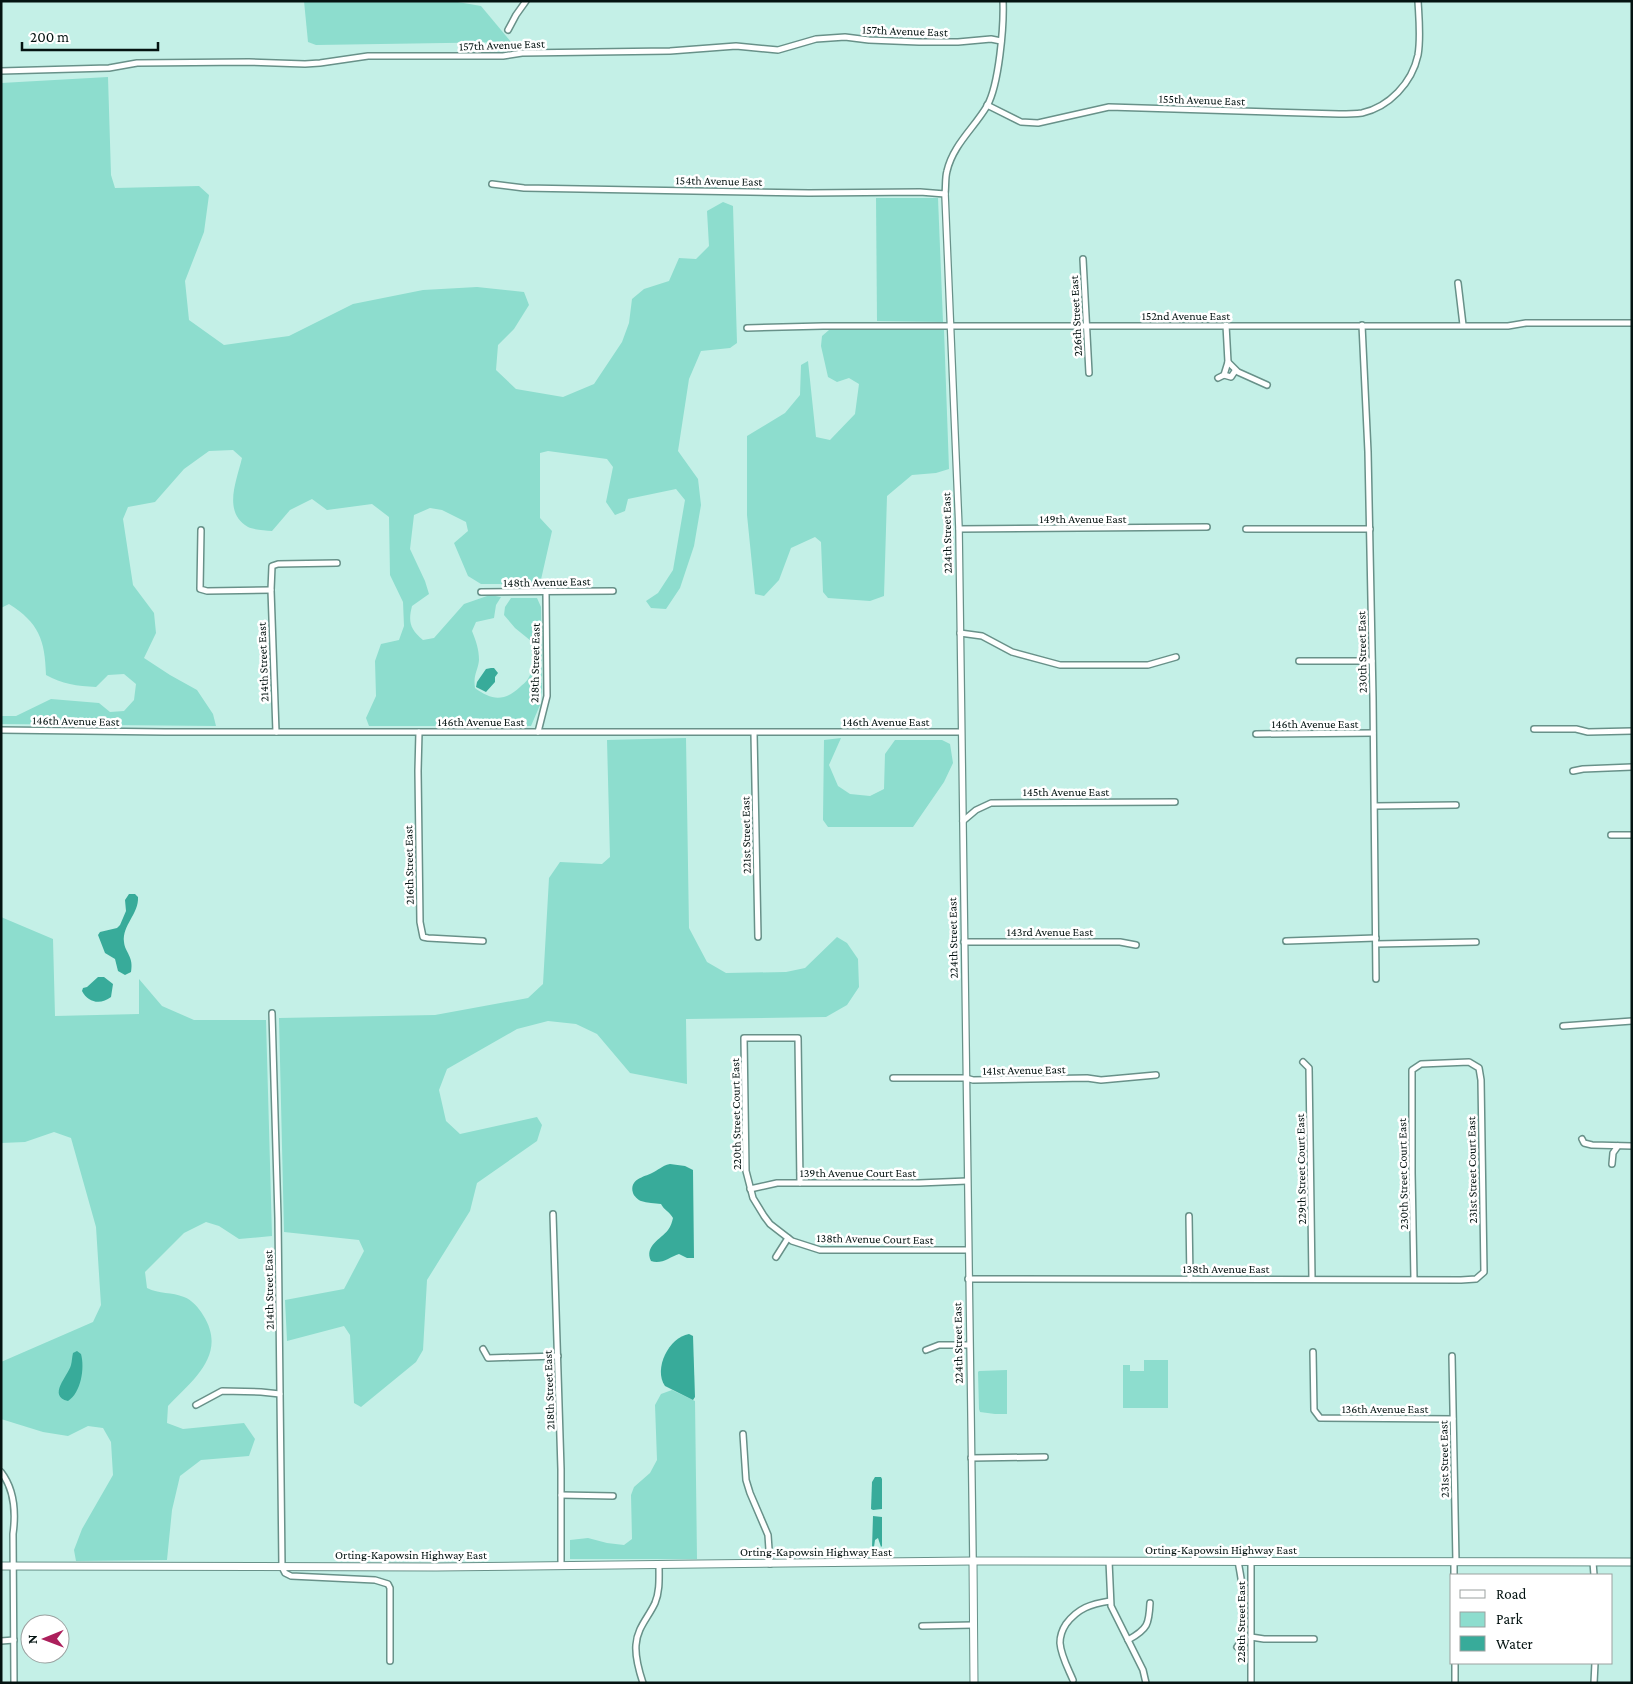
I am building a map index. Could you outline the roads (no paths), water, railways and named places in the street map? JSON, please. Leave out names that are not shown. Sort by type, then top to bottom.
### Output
[{"type":"main road","name":"Orting-Kapowsin Highway East","points":[[1,1566],[282,1567],[973,1561],[1632,1562]]},
{"type":"main road","name":"224th Street East","points":[[973,1561],[974,1683]]},
{"type":"street","points":[[508,30],[526,1]]},
{"type":"street","points":[[945,194],[946,176],[951,157],[987,105],[994,86],[1004,16],[1003,1]]},
{"type":"street","name":"155th Avenue East","points":[[987,105],[1017,120],[1031,122],[1045,121],[1108,107],[1356,114],[1371,110],[1390,100],[1409,79],[1416,63],[1419,48],[1418,1]]},
{"type":"street","name":"157th Avenue East","points":[[1,71],[109,68],[147,62],[320,63],[368,56],[503,56],[522,53],[670,51],[736,46],[778,50],[816,39],[845,37],[862,40],[919,42],[958,42],[991,39],[1001,41]]},
{"type":"street","name":"154th Avenue East","points":[[492,184],[524,188],[809,193],[920,192],[945,194]]},
{"type":"street","name":"224th Street East","points":[[945,194],[959,529],[973,1561]]},
{"type":"street","name":"226th Street East","points":[[1083,259],[1089,373]]},
{"type":"street","points":[[1458,282],[1463,325]]},
{"type":"street","name":"152nd Avenue East","points":[[747,328],[823,326],[1632,323]]},
{"type":"street","name":"230th Street East","points":[[1362,324],[1370,529],[1376,979]]},
{"type":"street","points":[[1226,326],[1228,362],[1221,377],[1231,377],[1235,371]]},
{"type":"street","points":[[1228,362],[1235,371],[1267,385]]},
{"type":"street","name":"149th Avenue East","points":[[959,529],[1207,527]]},
{"type":"street","points":[[1246,529],[1370,529]]},
{"type":"street","points":[[201,530],[200,589],[208,591],[271,590],[271,570],[275,564],[338,563]]},
{"type":"street","name":"214th Street East","points":[[271,590],[276,732]]},
{"type":"street","name":"148th Avenue East","points":[[481,592],[613,591]]},
{"type":"street","name":"218th Street East","points":[[538,732],[547,696],[546,593]]},
{"type":"street","points":[[960,633],[982,636],[1012,652],[1056,664],[1148,665],[1176,657]]},
{"type":"street","points":[[1299,661],[1372,661]]},
{"type":"street","points":[[1534,728],[1576,729],[1588,732],[1632,731]]},
{"type":"street","name":"146th Avenue East","points":[[1,730],[961,732]]},
{"type":"street","name":"216th Street East","points":[[419,732],[420,922],[422,935],[428,938],[483,941]]},
{"type":"street","name":"221st Street East","points":[[754,733],[758,937]]},
{"type":"street","name":"146th Avenue East","points":[[1256,734],[1373,734]]},
{"type":"street","points":[[1573,771],[1632,767]]},
{"type":"street","name":"145th Avenue East","points":[[962,821],[976,810],[991,803],[1175,802]]},
{"type":"street","points":[[1375,806],[1456,805]]},
{"type":"street","points":[[1611,835],[1632,834]]},
{"type":"street","points":[[1286,941],[1476,942]]},
{"type":"street","name":"143rd Avenue East","points":[[964,942],[1108,942],[1136,945]]},
{"type":"street","name":"214th Street East","points":[[272,1013],[278,1209],[282,1567]]},
{"type":"street","points":[[1563,1026],[1632,1021]]},
{"type":"street","name":"220th Street Court East","points":[[750,1189],[746,1171],[744,1038],[798,1038],[800,1183]]},
{"type":"street","name":"229th Street Court East","points":[[1303,1062],[1309,1068],[1312,1279]]},
{"type":"street","name":"230th Street Court East","points":[[1414,1279],[1412,1077],[1414,1068],[1421,1064],[1469,1062],[1476,1066]]},
{"type":"street","name":"231st Street Court East","points":[[1476,1066],[1480,1071],[1481,1080],[1484,1252],[1484,1272],[1482,1275]]},
{"type":"street","name":"141st Avenue East","points":[[893,1078],[966,1078],[973,1080],[1087,1078],[1101,1080],[1156,1075]]},
{"type":"street","points":[[1582,1139],[1584,1143],[1592,1145],[1632,1146]]},
{"type":"street","points":[[1612,1164],[1613,1153],[1618,1146]]},
{"type":"street","name":"139th Avenue Court East","points":[[750,1189],[767,1184],[967,1181]]},
{"type":"street","name":"138th Avenue Court East","points":[[750,1189],[764,1216],[778,1231],[810,1248],[829,1251],[968,1250]]},
{"type":"street","name":"218th Street East","points":[[553,1214],[558,1356],[561,1565]]},
{"type":"street","points":[[1189,1216],[1190,1279]]},
{"type":"street","points":[[776,1257],[788,1238]]},
{"type":"street","name":"138th Avenue East","points":[[968,1279],[1472,1280],[1482,1275]]},
{"type":"street","points":[[926,1350],[939,1345],[969,1345]]},
{"type":"street","points":[[483,1349],[488,1358],[558,1356]]},
{"type":"street","name":"136th Avenue East","points":[[1313,1352],[1314,1410],[1318,1417],[1324,1420],[1453,1419]]},
{"type":"street","name":"231st Street East","points":[[1452,1356],[1454,1574]]},
{"type":"street","points":[[196,1405],[222,1391],[280,1394]]},
{"type":"street","points":[[743,1434],[746,1480],[768,1535],[770,1564]]},
{"type":"street","points":[[971,1458],[1045,1458]]},
{"type":"street","points":[[1,1472],[11,1489],[14,1506],[14,1683]]},
{"type":"street","points":[[561,1495],[613,1496]]},
{"type":"street","points":[[1110,1561],[1110,1601],[1113,1612],[1143,1670],[1146,1683]]},
{"type":"street","points":[[1237,1647],[1242,1639],[1244,1620],[1243,1590],[1238,1561]]},
{"type":"street","name":"228th Street East","points":[[1251,1562],[1251,1683]]},
{"type":"street","points":[[1594,1562],[1594,1574]]},
{"type":"street","points":[[643,1683],[636,1658],[636,1644],[641,1626],[657,1596],[659,1565]]},
{"type":"street","points":[[282,1567],[285,1573],[291,1576],[375,1580],[388,1584],[390,1588],[390,1661]]},
{"type":"street","points":[[1074,1680],[1061,1649],[1061,1633],[1081,1609],[1093,1604],[1110,1601]]},
{"type":"street","points":[[1128,1640],[1145,1630],[1149,1620],[1150,1603]]},
{"type":"street","points":[[922,1626],[973,1625]]},
{"type":"street","points":[[1251,1637],[1264,1639],[1314,1639]]},
{"type":"street","points":[[1,1640],[14,1640]]},
{"type":"street","points":[[1455,1664],[1455,1683]]},
{"type":"street","points":[[1594,1683],[1595,1664]]},
{"type":"water","points":[[494,668],[498,673],[495,677],[495,682],[486,692],[476,687],[477,682],[486,669]]},
{"type":"water","points":[[129,894],[135,894],[138,897],[138,903],[125,930],[124,942],[132,967],[131,972],[125,975],[118,971],[115,959],[105,953],[98,935],[100,932],[117,928],[120,925],[126,911],[125,900]]},
{"type":"water","points":[[98,977],[104,977],[113,984],[111,997],[99,1002],[91,1000],[82,991],[83,988],[87,987]]},
{"type":"water","points":[[670,1164],[685,1166],[693,1170],[694,1258],[687,1258],[679,1254],[655,1262],[651,1261],[649,1256],[651,1247],[668,1230],[673,1218],[661,1204],[639,1200],[635,1197],[632,1188],[638,1179]]},
{"type":"water","points":[[689,1334],[693,1336],[695,1397],[693,1400],[665,1386],[661,1371],[662,1363],[669,1347],[682,1336]]},
{"type":"water","points":[[77,1351],[81,1354],[82,1360],[81,1380],[76,1392],[68,1401],[59,1395],[59,1390],[71,1365],[73,1353]]},
{"type":"water","points":[[875,1477],[881,1477],[882,1479],[882,1509],[873,1510],[871,1509],[872,1482]]},
{"type":"water","points":[[873,1516],[882,1517],[882,1546],[878,1538],[875,1540],[874,1547],[872,1548]]}]
